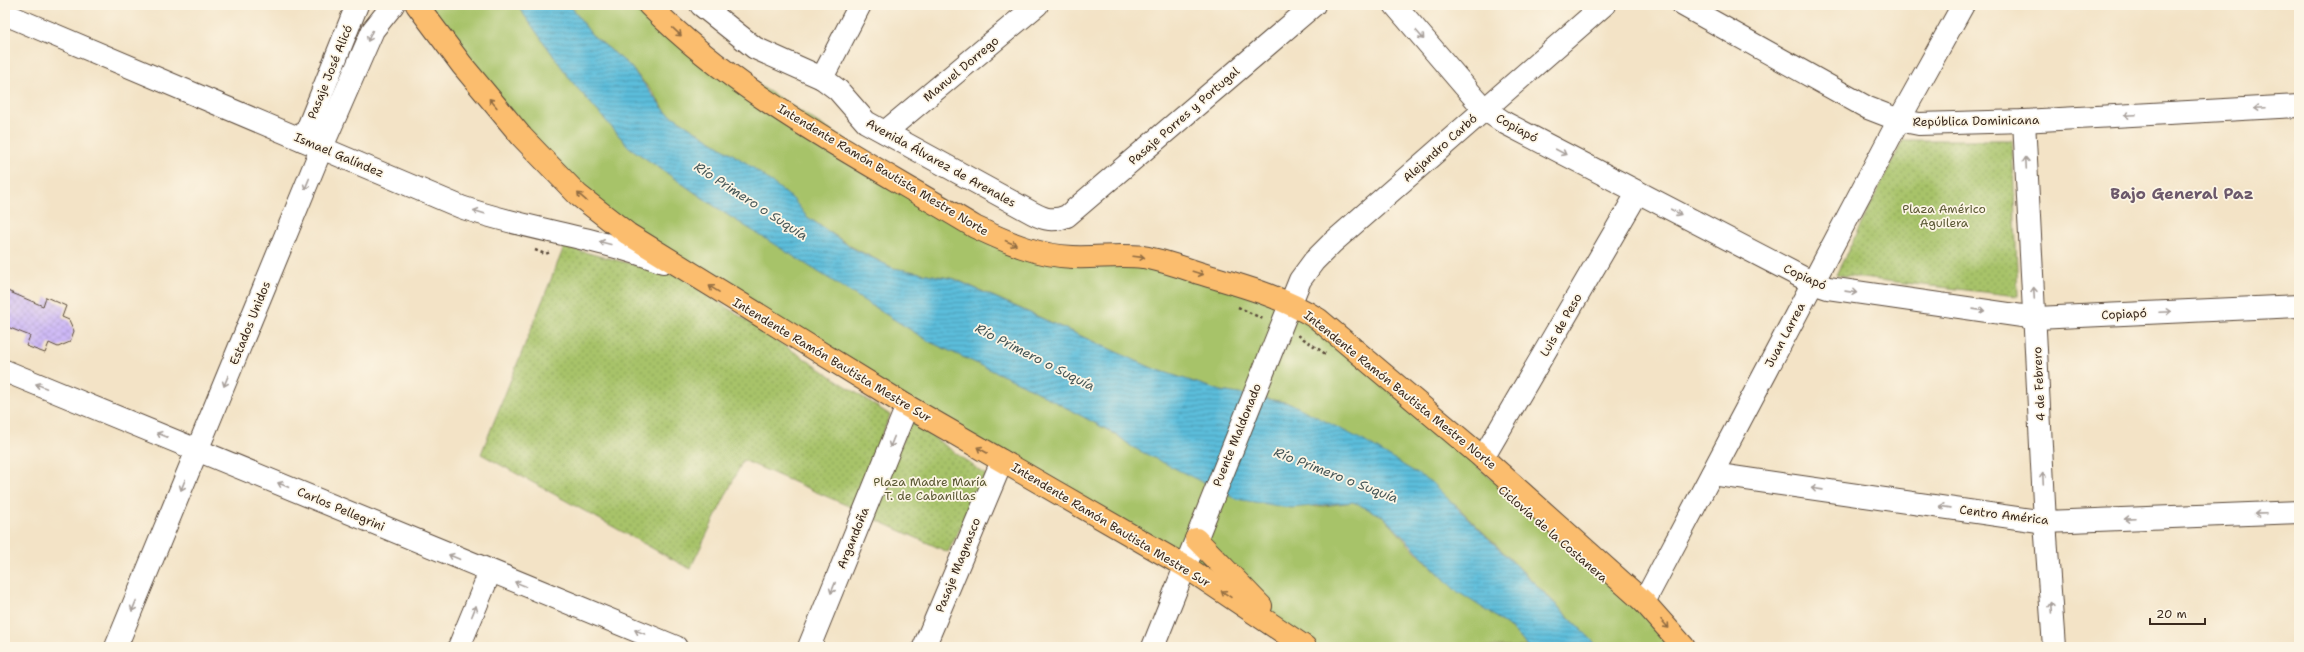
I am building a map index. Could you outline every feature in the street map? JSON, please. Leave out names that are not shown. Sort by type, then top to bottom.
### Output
[{"type":"main road","name":"Intendente Ramón Bautista Mestre Sur","points":[[417,5],[462,65],[547,163],[606,218],[681,269],[907,406],[1186,567],[1297,641]]},
{"type":"main road","name":"Intendente Ramón Bautista Mestre Norte","points":[[649,5],[696,50],[776,106],[976,227],[1024,248],[1066,256],[1145,257],[1231,283],[1290,303],[1318,320],[1483,458],[1644,602],[1684,647]]},
{"type":"main road","points":[[1196,539],[1297,641]]},
{"type":"street","name":"Pasaje José Alicó","points":[[312,144],[357,5]]},
{"type":"street","name":"Estados Unidos","points":[[116,647],[198,449],[312,144],[373,30],[393,5]]},
{"type":"street","name":"Avenida Álvarez de Arenales","points":[[700,5],[755,48],[822,78],[838,90],[866,122],[1027,210],[1050,220]]},
{"type":"street","points":[[822,78],[860,5]]},
{"type":"street","name":"Manuel Dorrego","points":[[885,132],[1037,5]]},
{"type":"street","name":"Pasaje Porres y Portugal","points":[[1050,220],[1059,220],[1067,216],[1314,5]]},
{"type":"street","name":"Copiapó","points":[[1395,5],[1484,109],[1505,123],[1813,283],[1828,288],[2036,318],[2299,306]]},
{"type":"street","name":"Alejandro Carbó","points":[[1290,303],[1300,280],[1314,261],[1484,109],[1604,5]]},
{"type":"street","name":"República Dominicana","points":[[1682,5],[1868,108],[1899,120],[1919,124],[2024,121],[2299,106]]},
{"type":"street","name":"Juan Larrea","points":[[1644,602],[1899,120],[1963,5]]},
{"type":"street","name":"Ismael Galíndez","points":[[5,14],[477,212],[626,248],[681,269]]},
{"type":"street","name":"4 de Febrero","points":[[2024,121],[2036,318],[2045,522],[2054,647]]},
{"type":"street","name":"Luis de Peso","points":[[1483,458],[1638,192]]},
{"type":"street","name":"Puente Maldonado","points":[[1153,647],[1290,303]]},
{"type":"street","name":"Carlos Pellegrini","points":[[5,371],[198,449],[490,572],[676,647]]},
{"type":"street","name":"Argandoña","points":[[809,647],[907,406]]},
{"type":"street","name":"Pasaje Magnasco","points":[[924,647],[1002,461]]},
{"type":"street","name":"Centro América","points":[[1712,474],[2045,522],[2299,512]]},
{"type":"street","points":[[459,647],[490,572]]},
{"type":"path","points":[[531,248],[545,254],[555,251]]},
{"type":"path","points":[[1234,305],[1279,330],[1297,335],[1328,356]]},
{"type":"green space","points":[[417,5],[517,5],[573,83],[629,147],[726,214],[930,342],[1022,384],[1117,435],[1132,447],[1317,507],[1353,502],[1383,516],[1408,544],[1455,589],[1515,632],[1528,647],[1305,647],[606,218]]},
{"type":"green space","points":[[570,5],[649,5],[675,32],[1002,239],[1131,256],[1290,303],[1684,647],[1599,647],[1457,506],[1290,403],[1221,391],[1152,368],[955,279],[893,268],[852,247],[806,216],[793,199],[748,164],[666,112],[653,93],[629,65],[591,34]]},
{"type":"green space","name":"Plaza Américo Aguilera","points":[[1903,140],[2012,140],[2018,296],[1836,275]]},
{"type":"green space","points":[[564,247],[679,276],[890,415],[853,508],[743,460],[690,569],[481,454]]},
{"type":"green space","name":"Plaza Madre María T. de Cabanillas","points":[[911,421],[986,475],[948,552],[870,517]]},
{"type":"water","name":"Río Primero o Suquía","points":[[517,5],[570,5],[591,34],[629,65],[666,112],[748,164],[793,199],[806,216],[852,248],[893,268],[954,279],[1152,368],[1221,391],[1290,403],[1364,441],[1431,482],[1599,647],[1528,647],[1515,632],[1489,612],[1455,590],[1383,516],[1353,502],[1291,508],[1236,499],[1132,447],[1117,435],[1022,384],[930,342],[726,214],[629,147],[573,83]]},
{"type":"building","points":[[5,290],[43,306],[46,297],[66,306],[62,317],[69,320],[74,331],[70,342],[58,347],[49,343],[45,353],[26,346],[30,336],[5,326]]},
{"type":"district","name":"Bajo General Paz","points":[[2182,193]]}]
